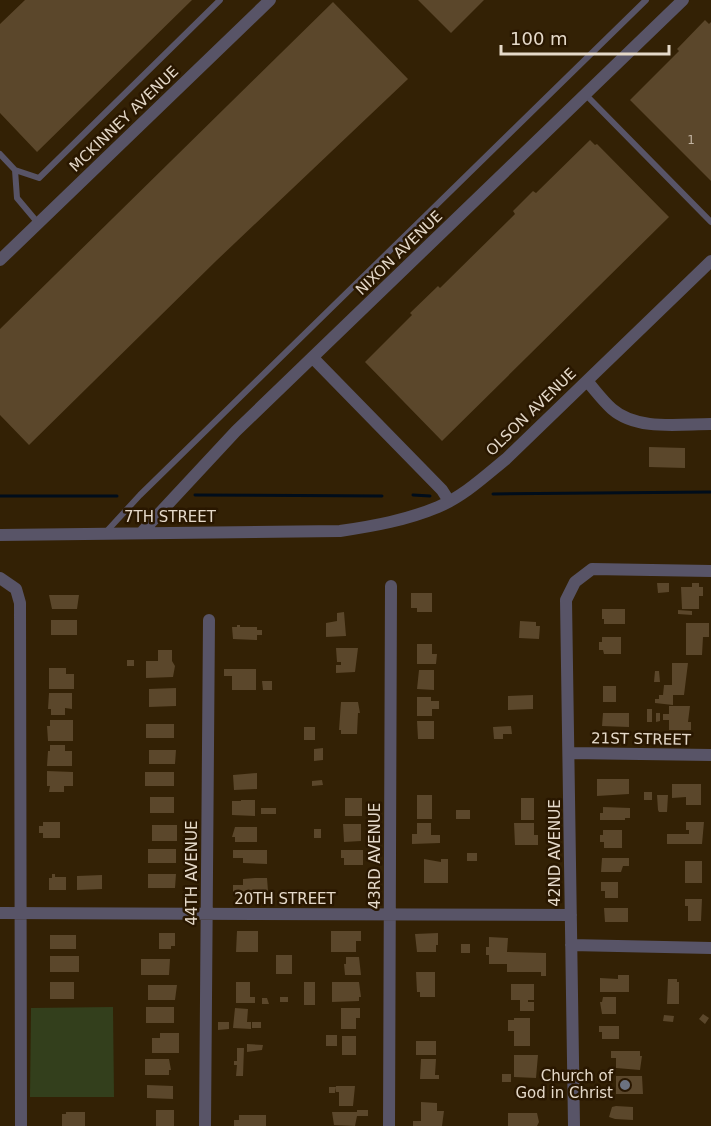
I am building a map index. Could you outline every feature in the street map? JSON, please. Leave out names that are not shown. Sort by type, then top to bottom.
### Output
[{"type":"street","name":"MCKINNEY AVENUE","points":[[0,260],[270,0]]},
{"type":"street","name":"NIXON AVENUE","points":[[142,532],[237,431],[683,0]]},
{"type":"street","name":"OLSON AVENUE","points":[[340,531],[393,523],[440,506],[474,485],[506,459],[711,261]]},
{"type":"street","points":[[313,358],[442,490],[449,501]]},
{"type":"street","points":[[587,381],[612,409],[624,417],[653,424],[711,424]]},
{"type":"street","name":"7TH STREET","points":[[0,534],[340,531]]},
{"type":"street","name":"42ND AVENUE","points":[[574,1126],[566,600],[575,582],[592,569],[711,571]]},
{"type":"street","points":[[5,581],[16,589],[21,603],[21,1126]]},
{"type":"street","name":"43RD AVENUE","points":[[389,1126],[391,586]]},
{"type":"street","name":"44TH AVENUE","points":[[205,1126],[209,621]]},
{"type":"street","name":"21ST STREET","points":[[570,753],[711,755]]},
{"type":"street","name":"20TH STREET","points":[[0,913],[571,915]]},
{"type":"street","points":[[571,945],[711,948]]},
{"type":"lane","points":[[0,154],[15,170],[39,178],[220,0]]},
{"type":"lane","points":[[105,533],[140,495],[646,0]]},
{"type":"lane","points":[[585,94],[711,222]]},
{"type":"lane","points":[[15,170],[17,198],[38,223]]},
{"type":"green space","points":[[113,1007],[114,1097],[30,1097],[31,1008]]},
{"type":"building","points":[[25,0],[192,0],[37,152],[0,113],[0,24]]},
{"type":"building","points":[[418,0],[484,0],[451,33]]},
{"type":"building","points":[[333,2],[408,79],[216,261],[29,445],[0,415],[0,329]]},
{"type":"building","points":[[705,20],[709,24],[711,22],[711,181],[630,100],[679,51],[677,49]]},
{"type":"building","points":[[590,140],[595,145],[597,144],[669,217],[442,441],[365,362],[412,315],[410,313],[438,286],[440,288],[515,214],[513,211],[533,191],[536,193]]},
{"type":"building","points":[[649,447],[685,448],[685,468],[649,467]]},
{"type":"building","points":[[657,583],[669,583],[669,592],[658,593]]},
{"type":"building","points":[[692,583],[699,583],[699,587],[703,587],[703,596],[699,596],[699,609],[682,609],[681,587],[692,587]]},
{"type":"building","points":[[411,593],[432,593],[432,612],[417,612],[417,608],[411,608]]},
{"type":"building","points":[[49,595],[79,595],[77,609],[52,609]]},
{"type":"building","points":[[602,609],[625,609],[625,624],[604,624]]},
{"type":"building","points":[[678,610],[692,611],[692,615],[678,614]]},
{"type":"building","points":[[344,612],[346,636],[326,637],[326,623],[337,621],[337,613]]},
{"type":"building","points":[[51,620],[77,620],[77,635],[51,635]]},
{"type":"building","points":[[520,621],[536,622],[536,626],[540,626],[539,639],[519,638]]},
{"type":"building","points":[[686,623],[709,623],[709,637],[703,637],[702,655],[686,655]]},
{"type":"building","points":[[237,625],[257,627],[257,630],[262,630],[262,635],[257,635],[257,640],[233,639],[232,627],[237,627]]},
{"type":"building","points":[[602,637],[621,637],[621,654],[604,654],[603,650],[599,650]]},
{"type":"building","points":[[417,644],[432,644],[432,654],[437,654],[436,664],[417,664]]},
{"type":"building","points":[[336,648],[358,648],[355,672],[336,673],[336,665],[341,665],[341,662],[337,662]]},
{"type":"building","points":[[158,650],[172,650],[172,661],[175,666],[173,677],[146,678],[146,661],[158,661]]},
{"type":"building","points":[[127,660],[134,660],[134,666],[127,666]]},
{"type":"building","points":[[672,663],[688,663],[684,695],[673,695],[673,705],[655,703],[659,695],[663,695],[664,685],[672,685]]},
{"type":"building","points":[[49,668],[66,668],[66,674],[74,674],[74,689],[49,689]]},
{"type":"building","points":[[224,669],[256,669],[256,690],[232,690],[232,676],[224,676]]},
{"type":"building","points":[[419,670],[434,670],[434,690],[417,689]]},
{"type":"building","points":[[655,671],[659,671],[660,682],[654,682]]},
{"type":"building","points":[[262,681],[272,681],[272,690],[263,690]]},
{"type":"building","points":[[603,686],[616,686],[616,702],[603,702]]},
{"type":"building","points":[[176,688],[176,706],[149,707],[149,689]]},
{"type":"building","points":[[49,693],[72,693],[72,709],[65,708],[65,715],[51,715],[51,709],[48,709]]},
{"type":"building","points":[[533,695],[533,709],[508,710],[508,696]]},
{"type":"building","points":[[417,697],[431,697],[431,701],[439,701],[439,709],[432,709],[432,716],[417,716]]},
{"type":"building","points":[[341,702],[358,702],[360,713],[358,713],[357,734],[341,734],[339,730]]},
{"type":"building","points":[[669,706],[690,706],[688,722],[691,722],[691,730],[669,730],[669,720],[663,720],[663,714],[669,714]]},
{"type":"building","points":[[647,709],[652,709],[652,722],[647,722]]},
{"type":"building","points":[[603,713],[629,713],[629,727],[602,726]]},
{"type":"building","points":[[656,713],[660,713],[660,721],[656,722]]},
{"type":"building","points":[[50,720],[73,720],[73,741],[48,741],[47,726],[50,726]]},
{"type":"building","points":[[417,721],[434,721],[434,739],[418,739]]},
{"type":"building","points":[[146,724],[174,724],[174,738],[146,738]]},
{"type":"building","points":[[511,726],[512,734],[503,734],[503,739],[494,739],[493,727]]},
{"type":"building","points":[[304,727],[315,727],[315,740],[304,740]]},
{"type":"building","points":[[50,745],[65,745],[65,751],[72,751],[72,766],[47,766]]},
{"type":"building","points":[[323,748],[323,760],[314,761],[314,749]]},
{"type":"building","points":[[149,750],[176,750],[175,764],[149,764]]},
{"type":"building","points":[[47,771],[73,772],[73,786],[64,786],[64,792],[49,792]]},
{"type":"building","points":[[145,772],[174,772],[174,786],[145,786]]},
{"type":"building","points":[[257,773],[257,789],[234,790],[233,775]]},
{"type":"building","points":[[597,779],[629,779],[629,794],[597,796]]},
{"type":"building","points":[[322,780],[323,785],[312,786],[312,781]]},
{"type":"building","points":[[672,784],[701,784],[701,805],[686,805],[686,797],[672,798]]},
{"type":"building","points":[[644,792],[652,792],[652,800],[644,800]]},
{"type":"building","points":[[417,795],[432,795],[432,819],[417,819]]},
{"type":"building","points":[[657,795],[668,795],[667,812],[659,812]]},
{"type":"building","points":[[150,797],[174,797],[174,813],[150,813]]},
{"type":"building","points":[[345,798],[362,798],[362,816],[345,816]]},
{"type":"building","points":[[521,798],[534,798],[534,820],[521,820]]},
{"type":"building","points":[[255,800],[255,816],[232,815],[232,801]]},
{"type":"building","points":[[603,807],[630,808],[630,818],[600,820]]},
{"type":"building","points":[[261,808],[276,808],[276,814],[261,814]]},
{"type":"building","points":[[456,810],[470,810],[470,819],[456,819]]},
{"type":"building","points":[[43,822],[60,822],[60,838],[43,838],[43,833],[39,833],[39,826],[43,826]]},
{"type":"building","points":[[686,822],[704,822],[702,844],[667,844],[667,834],[689,834],[689,830],[686,830]]},
{"type":"building","points":[[417,823],[431,823],[431,835],[440,835],[440,843],[412,844],[412,834],[417,834]]},
{"type":"building","points":[[514,823],[534,823],[534,835],[538,835],[538,845],[515,845]]},
{"type":"building","points":[[343,824],[361,824],[361,841],[344,842]]},
{"type":"building","points":[[152,825],[177,825],[177,841],[152,841]]},
{"type":"building","points":[[235,827],[257,827],[257,842],[235,842],[235,837],[232,837]]},
{"type":"building","points":[[314,829],[321,829],[321,838],[314,838]]},
{"type":"building","points":[[603,830],[622,830],[622,848],[604,848],[604,842],[600,842]]},
{"type":"building","points":[[148,849],[176,849],[176,863],[148,863]]},
{"type":"building","points":[[233,850],[267,850],[267,864],[243,863],[243,858],[233,858]]},
{"type":"building","points":[[341,850],[363,850],[363,865],[344,865]]},
{"type":"building","points":[[467,853],[477,853],[477,861],[467,861]]},
{"type":"building","points":[[602,858],[629,858],[629,866],[623,866],[621,872],[601,872]]},
{"type":"building","points":[[424,859],[441,862],[441,859],[448,859],[448,883],[424,883]]},
{"type":"building","points":[[685,861],[702,861],[702,883],[685,883]]},
{"type":"building","points":[[52,874],[55,874],[55,877],[66,877],[66,890],[49,890],[49,878],[52,878]]},
{"type":"building","points":[[148,874],[176,874],[175,888],[148,888]]},
{"type":"building","points":[[102,875],[102,889],[77,890],[77,876]]},
{"type":"building","points":[[267,878],[268,891],[233,892],[233,885],[243,885],[243,879]]},
{"type":"building","points":[[601,882],[618,882],[618,898],[605,898],[605,891],[601,891]]},
{"type":"building","points":[[685,899],[702,899],[701,921],[688,921],[688,906],[685,906]]},
{"type":"building","points":[[604,908],[628,908],[628,922],[605,922]]},
{"type":"building","points":[[237,931],[258,931],[258,952],[236,952]]},
{"type":"building","points":[[331,931],[361,931],[361,941],[356,941],[356,952],[331,952]]},
{"type":"building","points":[[159,933],[175,933],[175,946],[171,946],[171,949],[159,949]]},
{"type":"building","points":[[438,933],[436,952],[417,952],[415,934]]},
{"type":"building","points":[[50,935],[76,935],[76,949],[50,949]]},
{"type":"building","points":[[489,937],[508,938],[507,952],[546,953],[546,976],[541,976],[541,972],[507,972],[507,964],[489,964],[486,947],[489,947]]},
{"type":"building","points":[[461,944],[470,944],[470,953],[461,953]]},
{"type":"building","points":[[276,955],[292,955],[292,974],[276,974]]},
{"type":"building","points":[[50,956],[79,956],[79,972],[50,972]]},
{"type":"building","points":[[346,957],[359,957],[361,975],[345,975]]},
{"type":"building","points":[[141,959],[170,959],[169,975],[141,975]]},
{"type":"building","points":[[416,972],[435,972],[435,997],[420,997],[420,992],[417,992]]},
{"type":"building","points":[[618,975],[629,975],[629,992],[600,992],[600,978],[618,979]]},
{"type":"building","points":[[668,979],[677,979],[679,982],[679,1004],[667,1004]]},
{"type":"building","points":[[50,982],[74,982],[74,999],[50,999]]},
{"type":"building","points":[[236,982],[250,982],[250,997],[255,997],[255,1003],[236,1003]]},
{"type":"building","points":[[304,982],[315,982],[315,1005],[304,1005]]},
{"type":"building","points":[[332,982],[359,982],[361,997],[359,1001],[332,1002]]},
{"type":"building","points":[[511,984],[534,984],[534,1000],[528,1000],[528,1002],[534,1002],[534,1011],[520,1011],[520,1000],[511,1000]]},
{"type":"building","points":[[148,985],[177,985],[175,1000],[148,1000]]},
{"type":"building","points":[[280,997],[288,997],[288,1002],[280,1002]]},
{"type":"building","points":[[603,997],[616,997],[616,1014],[602,1014],[600,1002]]},
{"type":"building","points":[[262,998],[267,998],[269,1004],[262,1004]]},
{"type":"building","points":[[146,1007],[174,1007],[174,1023],[146,1023]]},
{"type":"building","points":[[235,1008],[248,1009],[247,1022],[251,1022],[251,1029],[233,1028]]},
{"type":"building","points":[[341,1008],[360,1008],[360,1018],[356,1018],[356,1029],[341,1029]]},
{"type":"building","points":[[703,1014],[709,1018],[705,1024],[699,1019]]},
{"type":"building","points":[[664,1015],[674,1016],[673,1022],[663,1021]]},
{"type":"building","points":[[514,1018],[530,1018],[530,1046],[514,1046],[514,1031],[508,1031],[508,1020],[514,1020]]},
{"type":"building","points":[[218,1022],[229,1022],[229,1029],[218,1030]]},
{"type":"building","points":[[252,1022],[261,1022],[261,1028],[252,1028]]},
{"type":"building","points":[[599,1026],[619,1026],[619,1039],[602,1039]]},
{"type":"building","points":[[160,1033],[179,1033],[179,1053],[152,1053],[152,1038],[160,1038]]},
{"type":"building","points":[[326,1035],[337,1035],[337,1046],[326,1046]]},
{"type":"building","points":[[342,1036],[356,1036],[356,1055],[342,1055]]},
{"type":"building","points":[[416,1041],[436,1041],[436,1055],[416,1055]]},
{"type":"building","points":[[247,1044],[263,1045],[262,1050],[247,1052]]},
{"type":"building","points":[[237,1048],[244,1048],[243,1076],[236,1076],[237,1065],[234,1065],[234,1061],[237,1061]]},
{"type":"building","points":[[611,1051],[640,1051],[640,1056],[642,1056],[640,1070],[616,1068],[616,1058],[611,1058]]},
{"type":"building","points":[[514,1055],[538,1055],[536,1078],[514,1077]]},
{"type":"building","points":[[145,1059],[169,1059],[171,1070],[169,1070],[169,1075],[145,1075]]},
{"type":"building","points":[[421,1059],[436,1059],[435,1075],[439,1075],[439,1079],[420,1079]]},
{"type":"building","points":[[502,1074],[511,1074],[511,1082],[502,1082]]},
{"type":"building","points":[[616,1076],[642,1076],[643,1094],[616,1094]]},
{"type":"building","points":[[147,1085],[173,1086],[173,1099],[147,1098]]},
{"type":"building","points":[[336,1086],[355,1086],[353,1106],[339,1106],[339,1092],[336,1092]]},
{"type":"building","points":[[329,1087],[336,1087],[335,1093],[329,1093]]},
{"type":"building","points":[[594,1091],[608,1092],[608,1096],[594,1095]]},
{"type":"building","points":[[421,1102],[437,1103],[437,1111],[444,1111],[442,1126],[413,1126],[413,1121],[421,1121]]},
{"type":"building","points":[[612,1107],[633,1107],[633,1120],[609,1117]]},
{"type":"building","points":[[156,1110],[174,1110],[174,1126],[156,1126]]},
{"type":"building","points":[[357,1110],[368,1110],[368,1116],[357,1116],[355,1126],[334,1125],[332,1112],[357,1112]]},
{"type":"building","points":[[85,1112],[85,1126],[62,1126],[62,1114]]},
{"type":"building","points":[[508,1113],[537,1113],[539,1122],[537,1126],[508,1126]]},
{"type":"building","points":[[239,1115],[266,1115],[266,1126],[234,1126],[234,1120],[239,1120]]},
{"type":"waterway","points":[[493,494],[711,492]]},
{"type":"waterway","points":[[195,495],[382,496]]},
{"type":"waterway","points":[[413,495],[430,496]]},
{"type":"waterway","points":[[0,496],[117,496]]},
{"type":"place","name":"Church of God in Christ","points":[[625,1085]]}]
